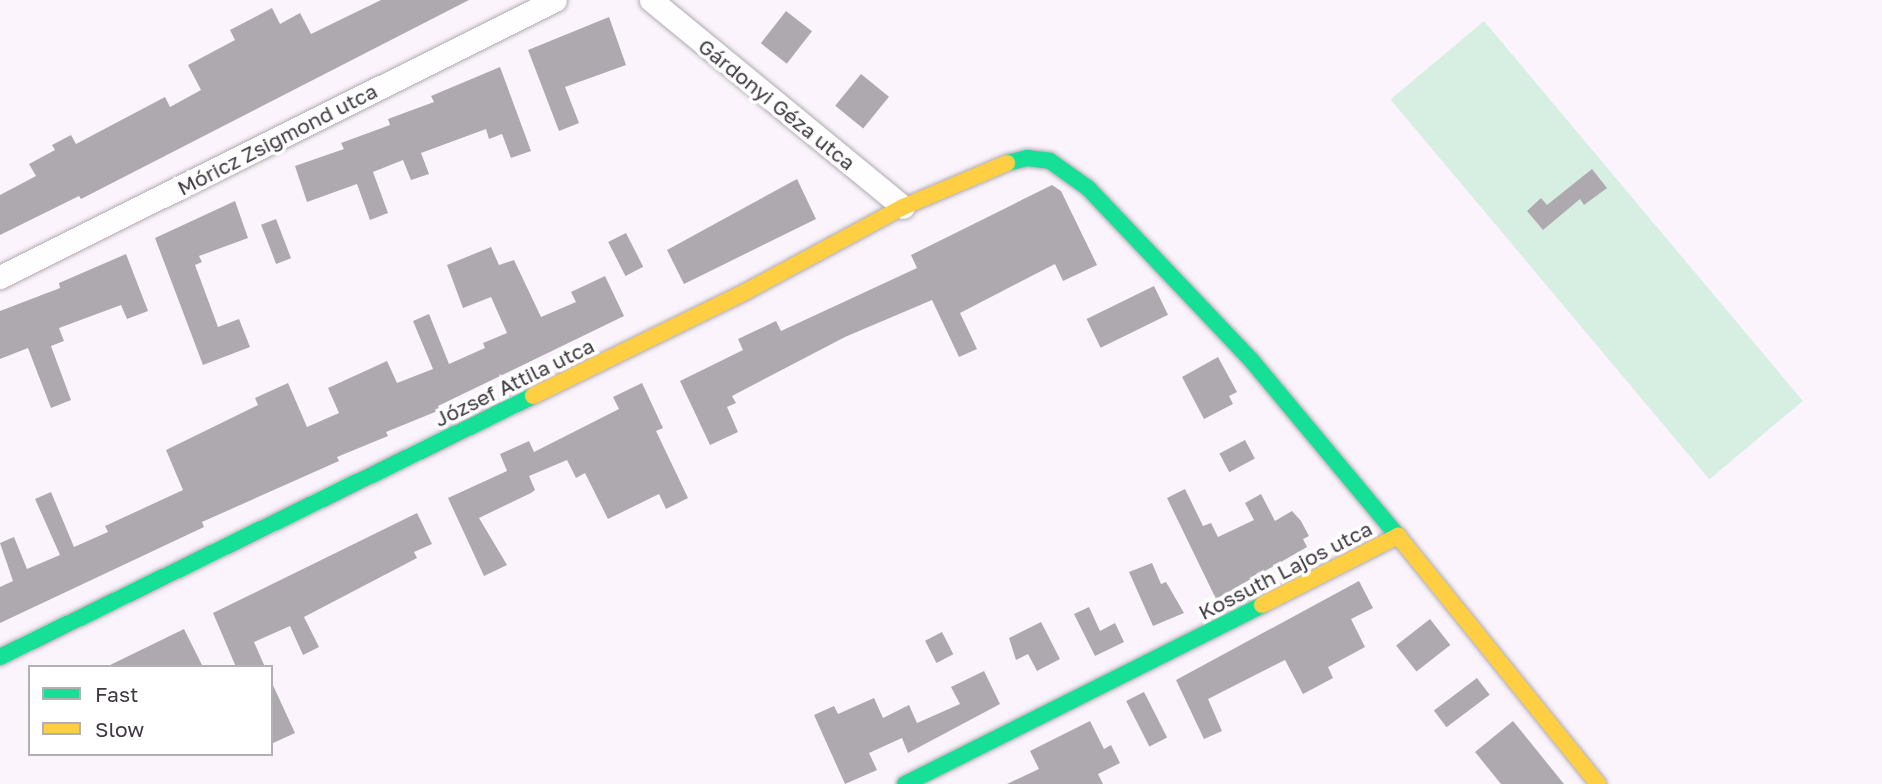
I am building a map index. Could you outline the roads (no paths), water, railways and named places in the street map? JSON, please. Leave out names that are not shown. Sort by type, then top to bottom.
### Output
[{"type":"street","name":"Móricz Zsigmond utca","points":[[0,277],[555,0]]},
{"type":"street","name":"Gárdonyi Géza utca","points":[[651,0],[903,207]]},
{"type":"street","name":"József Attila utca","points":[[0,657],[747,291],[903,207],[996,165],[1027,158],[1049,161],[1088,188],[1234,341],[1398,536]]},
{"type":"street","name":"Kossuth Lajos utca","points":[[905,784],[1398,536],[1598,784]]}]
